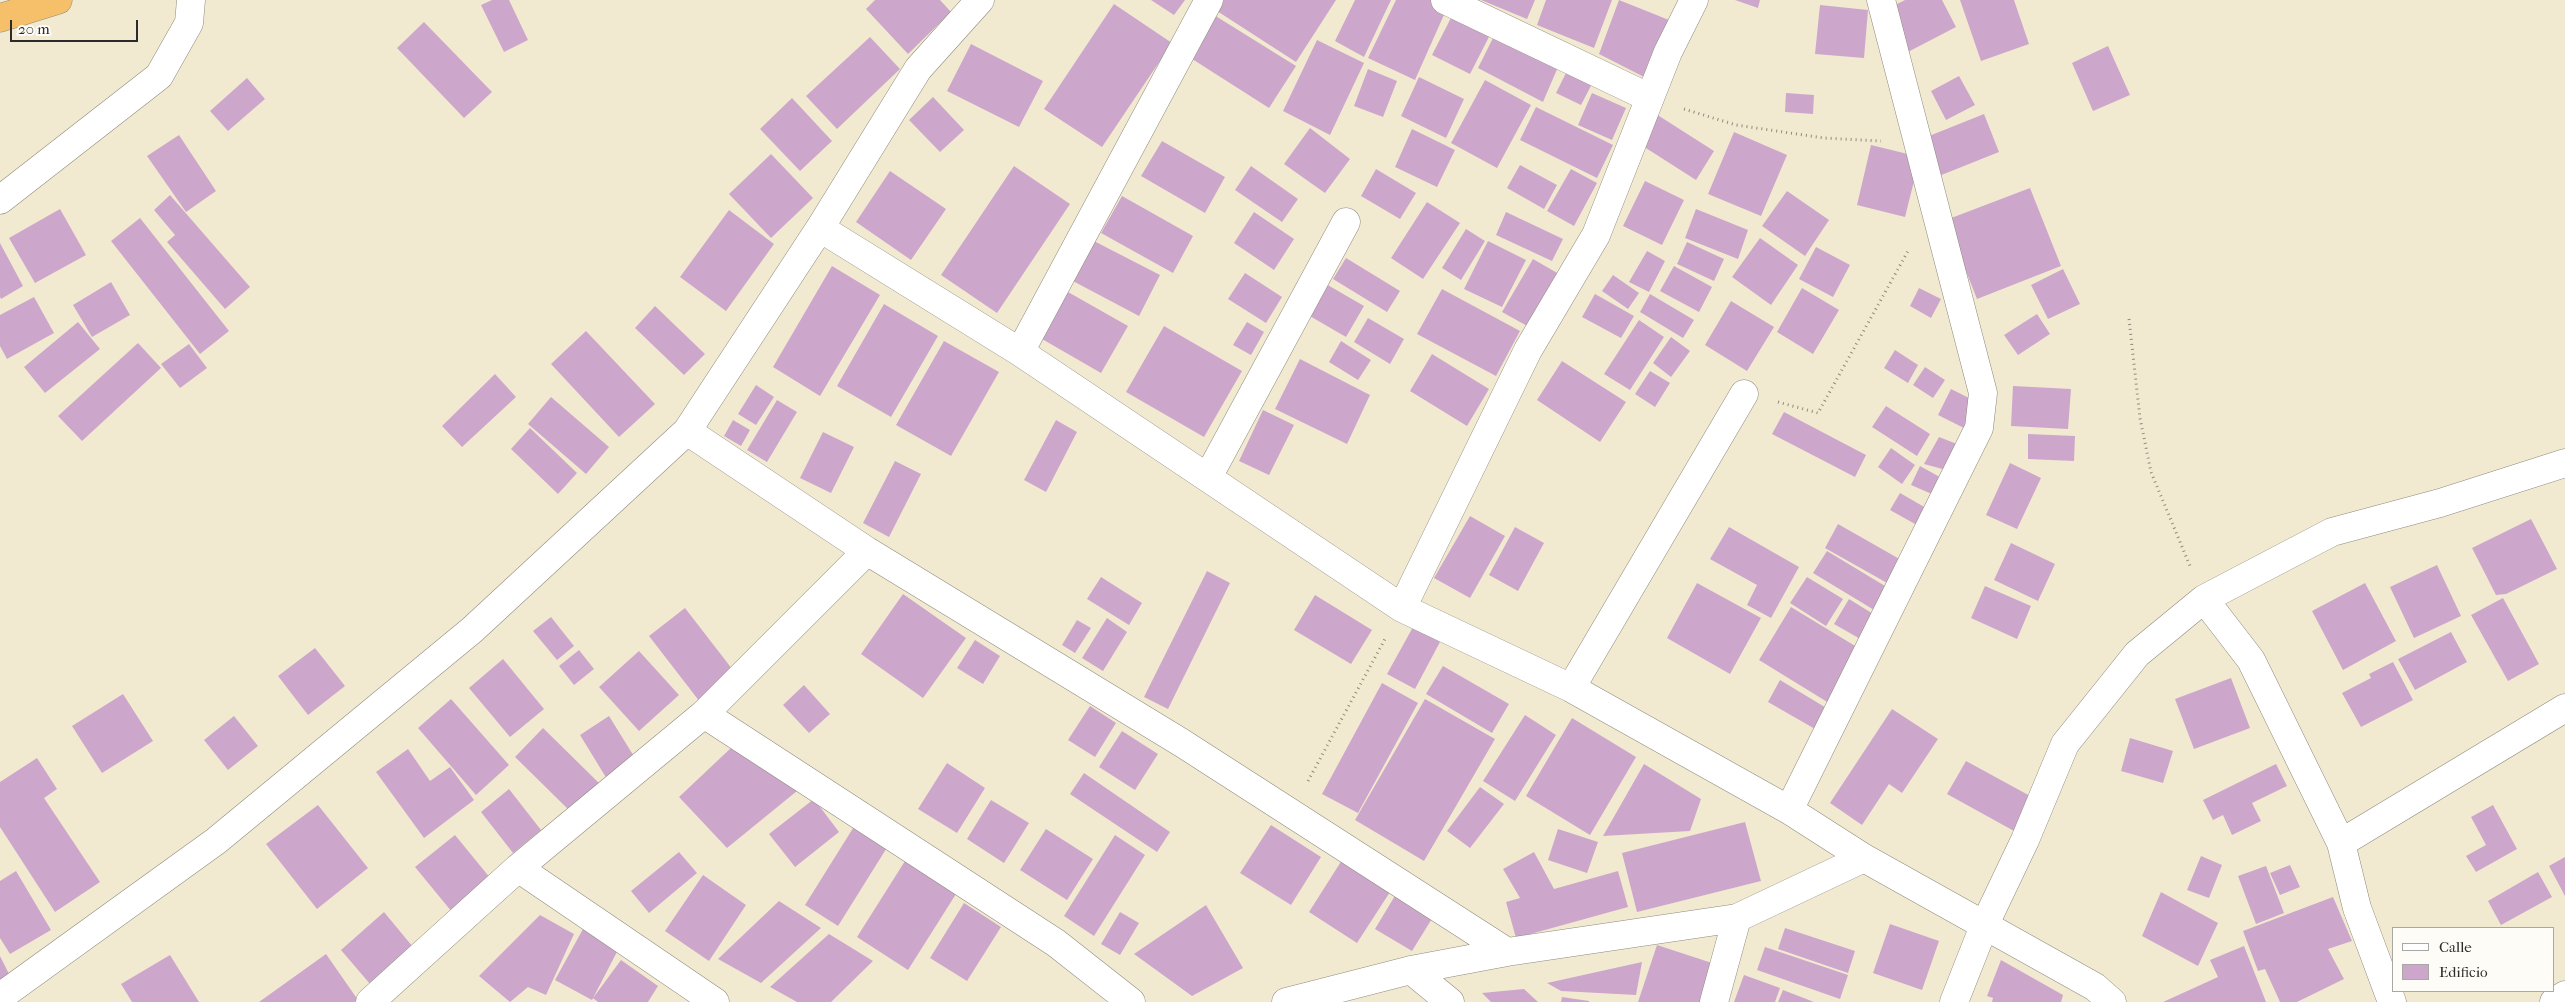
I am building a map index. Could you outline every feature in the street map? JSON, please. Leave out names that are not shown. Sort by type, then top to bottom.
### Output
[{"type":"highway","points":[[0,18],[58,0]]},
{"type":"street","points":[[0,200],[159,76],[189,23],[191,0]]},
{"type":"street","points":[[0,998],[216,842],[472,630],[686,431],[820,228],[918,69],[980,0]]},
{"type":"street","points":[[1020,352],[1209,0]]},
{"type":"street","points":[[1445,0],[1650,98]]},
{"type":"street","points":[[1402,608],[1528,350],[1596,235],[1668,52],[1694,0]]},
{"type":"street","points":[[1789,810],[1979,428],[1983,393],[1935,202],[1881,0]]},
{"type":"street","points":[[1208,478],[1346,222]]},
{"type":"street","points":[[820,228],[1020,352],[1402,608],[1571,688],[1789,810],[1864,858],[2095,987],[2112,1002]]},
{"type":"street","points":[[1571,688],[1744,394]]},
{"type":"street","points":[[686,431],[867,551],[1182,743],[1507,952]]},
{"type":"street","points":[[1954,1002],[1984,926],[2025,840],[2065,744],[2137,654],[2204,599],[2332,532],[2440,503],[2565,464]]},
{"type":"street","points":[[370,1002],[518,868],[704,714],[867,551]]},
{"type":"street","points":[[2204,599],[2251,660],[2341,843],[2357,908],[2392,1002]]},
{"type":"street","points":[[2341,843],[2565,708]]},
{"type":"street","points":[[704,714],[1056,943],[1131,1002]]},
{"type":"street","points":[[1286,1002],[1411,970],[1507,952],[1737,918],[1864,858]]},
{"type":"street","points":[[518,868],[715,1002]]},
{"type":"street","points":[[1714,1002],[1737,918]]},
{"type":"street","points":[[1411,970],[1450,1002]]},
{"type":"street","points":[[2554,1002],[2565,995]]},
{"type":"path","points":[[1650,98],[1736,125],[1824,138],[1919,143]]},
{"type":"path","points":[[1744,394],[1818,413],[1935,202]]},
{"type":"path","points":[[2129,318],[2140,418],[2151,472],[2204,599]]},
{"type":"path","points":[[1290,813],[1402,608]]},
{"type":"building","points":[[492,0],[509,0],[528,40],[504,52],[481,5]]},
{"type":"building","points":[[875,0],[940,0],[951,12],[908,54],[866,9]]},
{"type":"building","points":[[1151,0],[1185,0],[1174,15]]},
{"type":"building","points":[[1224,0],[1336,0],[1296,62],[1217,11]]},
{"type":"building","points":[[1355,0],[1391,0],[1364,57],[1335,41]]},
{"type":"building","points":[[1396,0],[1432,0],[1447,8],[1415,80],[1368,58]]},
{"type":"building","points":[[1481,0],[1535,0],[1527,19]]},
{"type":"building","points":[[1546,0],[1612,0],[1594,48],[1537,25]]},
{"type":"building","points":[[1619,0],[1674,22],[1648,79],[1599,54]]},
{"type":"building","points":[[1735,0],[1760,0],[1758,8]]},
{"type":"building","points":[[1905,0],[1942,0],[1956,27],[1906,53],[1885,10]]},
{"type":"building","points":[[1960,0],[2014,0],[2029,44],[1981,61]]},
{"type":"building","points":[[1114,4],[1172,43],[1102,147],[1044,109]]},
{"type":"building","points":[[1820,5],[1868,10],[1864,58],[1815,54]]},
{"type":"building","points":[[1454,12],[1492,31],[1470,74],[1432,55]]},
{"type":"building","points":[[1214,15],[1296,66],[1269,108],[1189,57]]},
{"type":"building","points":[[424,22],[492,92],[464,118],[397,48]]},
{"type":"building","points":[[1497,30],[1561,60],[1543,102],[1478,68]]},
{"type":"building","points":[[870,37],[900,69],[837,129],[806,96]]},
{"type":"building","points":[[1317,40],[1364,63],[1330,135],[1283,111]]},
{"type":"building","points":[[971,44],[1043,81],[1019,127],[947,91]]},
{"type":"building","points":[[2108,46],[2130,95],[2093,111],[2072,63]]},
{"type":"building","points":[[1569,67],[1594,80],[1581,105],[1556,93]]},
{"type":"building","points":[[1368,69],[1397,81],[1383,117],[1354,106]]},
{"type":"building","points":[[1959,76],[1975,105],[1946,120],[1931,91]]},
{"type":"building","points":[[1419,77],[1464,99],[1446,138],[1401,116]]},
{"type":"building","points":[[247,78],[265,99],[228,131],[210,111]]},
{"type":"building","points":[[1485,80],[1531,105],[1497,168],[1451,143]]},
{"type":"building","points":[[1592,93],[1626,108],[1612,140],[1578,125]]},
{"type":"building","points":[[1786,93],[1814,95],[1813,114],[1785,112]]},
{"type":"building","points":[[933,97],[964,130],[940,152],[909,120]]},
{"type":"building","points":[[792,98],[832,141],[800,171],[760,129]]},
{"type":"building","points":[[1536,107],[1613,145],[1597,178],[1520,140]]},
{"type":"building","points":[[1656,114],[1714,151],[1696,180],[1638,143]]},
{"type":"building","points":[[1984,114],[1999,152],[1939,176],[1924,138]]},
{"type":"building","points":[[1310,128],[1350,159],[1325,193],[1284,164]]},
{"type":"building","points":[[1412,129],[1455,150],[1437,187],[1395,167]]},
{"type":"building","points":[[1734,132],[1787,155],[1761,216],[1708,194]]},
{"type":"building","points":[[179,135],[216,191],[186,212],[147,156]]},
{"type":"building","points":[[1162,141],[1225,177],[1205,213],[1141,176]]},
{"type":"building","points":[[1871,145],[1920,157],[1905,217],[1857,205]]},
{"type":"building","points":[[771,154],[813,198],[771,238],[729,194]]},
{"type":"building","points":[[1520,165],[1557,185],[1544,209],[1507,188]]},
{"type":"building","points":[[1014,166],[1070,204],[997,313],[941,275]]},
{"type":"building","points":[[1251,166],[1298,199],[1282,222],[1235,190]]},
{"type":"building","points":[[1376,169],[1416,193],[1400,219],[1361,196]]},
{"type":"building","points":[[1571,169],[1597,183],[1574,226],[1547,211]]},
{"type":"building","points":[[890,171],[946,209],[911,260],[856,222]]},
{"type":"building","points":[[1645,181],[1684,200],[1662,245],[1623,226]]},
{"type":"building","points":[[2030,188],[2061,266],[1977,299],[1946,220]]},
{"type":"building","points":[[1787,191],[1829,220],[1805,256],[1762,226]]},
{"type":"building","points":[[170,195],[250,287],[225,309],[167,242],[175,235],[154,210]]},
{"type":"building","points":[[1122,196],[1193,236],[1173,273],[1101,233]]},
{"type":"building","points":[[1427,202],[1460,223],[1423,279],[1391,258]]},
{"type":"building","points":[[60,209],[86,255],[35,283],[9,238]]},
{"type":"building","points":[[1696,209],[1748,230],[1738,259],[1685,238]]},
{"type":"building","points":[[729,210],[774,244],[726,311],[680,277]]},
{"type":"building","points":[[1254,212],[1294,239],[1274,270],[1234,243]]},
{"type":"building","points":[[1506,212],[1563,239],[1552,261],[1496,235]]},
{"type":"building","points":[[140,218],[229,331],[200,354],[111,241]]},
{"type":"building","points":[[1466,229],[1485,241],[1461,280],[1442,268]]},
{"type":"building","points":[[1760,238],[1798,265],[1771,305],[1732,277]]},
{"type":"building","points":[[1092,240],[1160,275],[1139,316],[1071,280]]},
{"type":"building","points":[[1488,241],[1526,260],[1502,307],[1464,289]]},
{"type":"building","points":[[1687,242],[1724,259],[1714,281],[1677,264]]},
{"type":"building","points":[[0,243],[23,286],[1,299],[0,297]]},
{"type":"building","points":[[1816,247],[1850,265],[1833,297],[1799,279]]},
{"type":"building","points":[[1647,251],[1665,261],[1649,292],[1629,282]]},
{"type":"building","points":[[1346,258],[1400,291],[1387,312],[1333,279]]},
{"type":"building","points":[[1533,259],[1559,274],[1529,327],[1502,312]]},
{"type":"building","points":[[832,266],[880,295],[820,396],[773,367]]},
{"type":"building","points":[[1674,266],[1712,287],[1699,312],[1660,291]]},
{"type":"building","points":[[2063,269],[2080,304],[2048,319],[2031,285]]},
{"type":"building","points":[[1245,273],[1282,297],[1266,323],[1228,299]]},
{"type":"building","points":[[1613,275],[1639,293],[1628,309],[1602,291]]},
{"type":"building","points":[[111,282],[130,315],[92,337],[73,305]]},
{"type":"building","points":[[1326,284],[1364,306],[1346,337],[1308,315]]},
{"type":"building","points":[[1802,288],[1839,310],[1813,354],[1777,332]]},
{"type":"building","points":[[1919,288],[1941,299],[1931,318],[1910,306]]},
{"type":"building","points":[[1442,289],[1520,331],[1496,376],[1417,334]]},
{"type":"building","points":[[1068,292],[1128,326],[1101,373],[1042,339]]},
{"type":"building","points":[[1595,294],[1634,316],[1621,338],[1582,317]]},
{"type":"building","points":[[1650,294],[1694,320],[1683,338],[1640,312]]},
{"type":"building","points":[[34,297],[54,333],[7,359],[0,346],[0,315]]},
{"type":"building","points":[[1731,301],[1774,327],[1747,371],[1705,345]]},
{"type":"building","points":[[884,304],[938,336],[891,417],[837,386]]},
{"type":"building","points":[[655,306],[705,354],[684,375],[635,328]]},
{"type":"building","points":[[2037,314],[2050,334],[2018,355],[2004,335]]},
{"type":"building","points":[[1368,318],[1404,339],[1390,364],[1354,342]]},
{"type":"building","points":[[1639,320],[1664,337],[1630,390],[1604,374]]},
{"type":"building","points":[[78,322],[100,349],[45,393],[24,367]]},
{"type":"building","points":[[1247,322],[1264,332],[1251,355],[1233,345]]},
{"type":"building","points":[[1164,326],[1242,371],[1204,437],[1126,392]]},
{"type":"building","points":[[586,331],[655,404],[619,437],[551,364]]},
{"type":"building","points":[[1671,337],[1690,351],[1671,377],[1653,363]]},
{"type":"building","points":[[944,341],[999,372],[951,456],[896,425]]},
{"type":"building","points":[[1341,341],[1371,360],[1358,380],[1329,362]]},
{"type":"building","points":[[138,343],[161,368],[82,441],[58,416]]},
{"type":"building","points":[[189,344],[207,368],[180,388],[161,364]]},
{"type":"building","points":[[1895,350],[1918,365],[1908,383],[1884,368]]},
{"type":"building","points":[[1432,354],[1489,389],[1467,426],[1410,391]]},
{"type":"building","points":[[1300,359],[1370,395],[1347,444],[1275,409]]},
{"type":"building","points":[[1562,361],[1626,402],[1600,442],[1537,400]]},
{"type":"building","points":[[1925,367],[1945,380],[1933,398],[1913,385]]},
{"type":"building","points":[[1650,371],[1670,383],[1655,407],[1635,394]]},
{"type":"building","points":[[495,374],[516,397],[462,447],[442,426]]},
{"type":"building","points":[[756,385],[774,397],[756,425],[738,414]]},
{"type":"building","points":[[2013,386],[2071,389],[2068,429],[2011,426]]},
{"type":"building","points":[[1951,389],[1979,403],[1966,429],[1938,415]]},
{"type":"building","points":[[551,397],[609,447],[586,474],[528,424]]},
{"type":"building","points":[[777,400],[797,412],[767,462],[747,450]]},
{"type":"building","points":[[1886,406],[1930,434],[1917,456],[1872,427]]},
{"type":"building","points":[[1263,410],[1294,425],[1269,475],[1239,461]]},
{"type":"building","points":[[1784,412],[1866,455],[1855,477],[1772,434]]},
{"type":"building","points":[[733,420],[750,430],[741,446],[724,436]]},
{"type":"building","points":[[1056,420],[1077,432],[1046,492],[1024,480]]},
{"type":"building","points":[[530,428],[577,473],[558,494],[511,449]]},
{"type":"building","points":[[823,432],[854,447],[831,493],[800,478]]},
{"type":"building","points":[[2028,434],[2075,436],[2074,461],[2028,459]]},
{"type":"building","points":[[1939,437],[1962,446],[1950,471],[1924,464]]},
{"type":"building","points":[[1891,448],[1915,465],[1902,484],[1878,467]]},
{"type":"building","points":[[895,461],[921,474],[889,537],[863,523]]},
{"type":"building","points":[[2010,463],[2041,478],[2017,529],[1986,515]]},
{"type":"building","points":[[1920,466],[1947,481],[1941,498],[1911,485]]},
{"type":"building","points":[[1900,493],[1933,512],[1924,529],[1890,510]]},
{"type":"building","points":[[1470,516],[1505,536],[1470,598],[1434,578]]},
{"type":"building","points":[[2531,519],[2557,569],[2506,594],[2496,595],[2472,548]]},
{"type":"building","points":[[1838,524],[1910,565],[1896,588],[1825,548]]},
{"type":"building","points":[[1515,527],[1544,543],[1518,591],[1489,575]]},
{"type":"building","points":[[1729,527],[1799,567],[1771,618],[1747,605],[1757,585],[1710,559]]},
{"type":"building","points":[[2011,543],[2055,564],[2038,601],[1994,580]]},
{"type":"building","points":[[1827,551],[1895,592],[1884,616],[1813,573]]},
{"type":"building","points":[[2437,565],[2461,616],[2414,638],[2390,587]]},
{"type":"building","points":[[1207,571],[1230,583],[1168,709],[1144,697]]},
{"type":"building","points":[[1101,577],[1142,603],[1129,625],[1087,599]]},
{"type":"building","points":[[1807,577],[1843,599],[1826,626],[1790,603]]},
{"type":"building","points":[[1697,583],[1761,618],[1730,674],[1667,638]]},
{"type":"building","points":[[2365,583],[2396,641],[2343,670],[2312,611]]},
{"type":"building","points":[[1985,586],[2031,606],[2017,639],[1971,618]]},
{"type":"building","points":[[903,594],[966,638],[923,698],[861,654]]},
{"type":"building","points":[[1315,595],[1372,630],[1351,664],[1294,630]]},
{"type":"building","points":[[2503,598],[2539,664],[2508,681],[2471,615]]},
{"type":"building","points":[[1849,599],[1883,620],[1869,644],[1834,624]]},
{"type":"building","points":[[1791,607],[1865,652],[1837,708],[1759,660]]},
{"type":"building","points":[[685,608],[736,674],[700,702],[649,636]]},
{"type":"building","points":[[551,617],[574,646],[557,660],[533,631]]},
{"type":"building","points":[[1107,618],[1127,632],[1103,671],[1082,658]]},
{"type":"building","points":[[1077,620],[1091,628],[1075,653],[1062,645]]},
{"type":"building","points":[[1413,627],[1440,642],[1415,689],[1387,674]]},
{"type":"building","points":[[2451,632],[2467,662],[2415,690],[2398,659]]},
{"type":"building","points":[[975,640],[1000,656],[983,684],[957,668]]},
{"type":"building","points":[[315,648],[345,686],[308,715],[278,676]]},
{"type":"building","points":[[579,650],[594,669],[574,685],[559,666]]},
{"type":"building","points":[[639,651],[679,695],[639,731],[599,687]]},
{"type":"building","points":[[503,659],[544,709],[510,737],[469,688]]},
{"type":"building","points":[[2393,662],[2413,700],[2361,727],[2342,693],[2371,678],[2369,674]]},
{"type":"building","points":[[1443,666],[1509,704],[1492,733],[1426,694]]},
{"type":"building","points":[[2231,678],[2250,728],[2194,749],[2175,699]]},
{"type":"building","points":[[1780,680],[1833,712],[1822,733],[1768,702]]},
{"type":"building","points":[[1382,683],[1418,703],[1358,813],[1322,794]]},
{"type":"building","points":[[804,685],[830,714],[809,733],[783,705]]},
{"type":"building","points":[[123,694],[153,741],[102,773],[72,726]]},
{"type":"building","points":[[451,699],[509,765],[476,795],[418,728]]},
{"type":"building","points":[[1425,699],[1495,739],[1424,861],[1355,820]]},
{"type":"building","points":[[1090,706],[1116,723],[1095,757],[1068,740]]},
{"type":"building","points":[[1892,709],[1938,739],[1902,793],[1889,784],[1862,825],[1830,803]]},
{"type":"building","points":[[1525,715],[1556,735],[1515,801],[1483,781]]},
{"type":"building","points":[[234,716],[258,746],[228,770],[204,740]]},
{"type":"building","points":[[609,716],[640,766],[610,784],[580,735]]},
{"type":"building","points":[[1572,718],[1636,757],[1590,835],[1526,796]]},
{"type":"building","points":[[543,728],[601,785],[573,814],[515,757]]},
{"type":"building","points":[[1122,731],[1158,754],[1135,790],[1099,767]]},
{"type":"building","points":[[2130,738],[2173,751],[2163,783],[2121,771]]},
{"type":"building","points":[[732,747],[797,791],[727,848],[679,797]]},
{"type":"building","points":[[408,749],[430,781],[450,767],[474,800],[424,838],[376,772]]},
{"type":"building","points":[[37,758],[57,789],[44,798],[100,882],[55,912],[0,827],[0,782]]},
{"type":"building","points":[[1966,761],[2032,797],[2014,831],[1947,794]]},
{"type":"building","points":[[947,763],[985,788],[957,833],[918,809]]},
{"type":"building","points":[[1644,764],[1701,799],[1690,831],[1603,836]]},
{"type":"building","points":[[2276,764],[2287,786],[2252,803],[2261,821],[2232,835],[2223,815],[2213,820],[2203,800]]},
{"type":"building","points":[[1084,773],[1170,832],[1157,852],[1070,794]]},
{"type":"building","points":[[1480,787],[1504,804],[1470,848],[1447,831]]},
{"type":"building","points":[[509,789],[541,830],[513,853],[481,812]]},
{"type":"building","points":[[814,799],[839,832],[795,867],[769,834]]},
{"type":"building","points":[[991,800],[1029,823],[1004,863],[967,839]]},
{"type":"building","points":[[318,805],[368,868],[317,909],[266,844]]},
{"type":"building","points":[[2493,805],[2517,849],[2476,872],[2466,856],[2486,845],[2471,817]]},
{"type":"building","points":[[1745,822],[1761,881],[1637,912],[1622,853]]},
{"type":"building","points":[[855,825],[888,846],[838,926],[805,905]]},
{"type":"building","points":[[1271,825],[1321,857],[1291,905],[1240,873]]},
{"type":"building","points":[[1046,829],[1093,859],[1067,900],[1020,870]]},
{"type":"building","points":[[1558,829],[1598,842],[1587,873],[1548,860]]},
{"type":"building","points":[[455,835],[491,879],[452,912],[415,867]]},
{"type":"building","points":[[1115,835],[1145,855],[1094,936],[1064,916]]},
{"type":"building","points":[[679,852],[697,873],[649,913],[631,891]]},
{"type":"building","points":[[1534,852],[1554,889],[1618,871],[1628,907],[1516,938],[1506,902],[1520,898],[1503,869]]},
{"type":"building","points":[[2201,856],[2222,865],[2209,898],[2187,890]]},
{"type":"building","points":[[2565,857],[2565,896],[2549,866]]},
{"type":"building","points":[[1342,860],[1390,892],[1357,943],[1309,912]]},
{"type":"building","points":[[905,861],[956,894],[908,970],[857,937]]},
{"type":"building","points":[[2290,865],[2300,887],[2280,895],[2270,873]]},
{"type":"building","points":[[2266,866],[2284,913],[2256,924],[2238,876]]},
{"type":"building","points":[[16,871],[51,930],[10,954],[0,938],[0,881]]},
{"type":"building","points":[[2538,872],[2552,897],[2501,925],[2488,901]]},
{"type":"building","points":[[703,875],[746,905],[709,961],[665,931]]},
{"type":"building","points":[[2161,892],[2218,923],[2198,966],[2142,936]]},
{"type":"building","points":[[1396,894],[1433,917],[1412,951],[1375,929]]},
{"type":"building","points":[[2333,897],[2352,941],[2328,949],[2344,979],[2297,1002],[2280,1002],[2265,969],[2258,971],[2243,931]]},
{"type":"building","points":[[779,901],[821,928],[761,983],[718,959]]},
{"type":"building","points":[[964,903],[1001,927],[967,981],[930,958]]},
{"type":"building","points":[[1206,905],[1243,968],[1192,996],[1134,954]]},
{"type":"building","points":[[384,912],[413,947],[370,984],[341,950]]},
{"type":"building","points":[[1120,912],[1139,923],[1120,955],[1101,944]]},
{"type":"building","points":[[540,915],[574,934],[546,995],[528,987],[510,1002],[479,976]]},
{"type":"building","points":[[1890,924],[1939,941],[1922,990],[1873,973]]},
{"type":"building","points":[[1785,928],[1855,951],[1848,973],[1778,949]]},
{"type":"building","points":[[583,929],[619,948],[592,1000],[555,980]]},
{"type":"building","points":[[829,934],[873,961],[831,1002],[797,1002],[770,987]]},
{"type":"building","points":[[1657,945],[1715,964],[1703,1002],[1638,1002]]},
{"type":"building","points":[[2244,946],[2266,1002],[2163,1002],[2218,977],[2210,960]]},
{"type":"building","points":[[1765,947],[1848,975],[1840,999],[1757,970]]},
{"type":"building","points":[[326,954],[358,1000],[354,1002],[259,1002]]},
{"type":"building","points":[[170,955],[199,1002],[132,1002],[121,984]]},
{"type":"building","points":[[0,956],[10,976],[0,981]]},
{"type":"building","points":[[621,960],[658,986],[648,1002],[598,1002],[593,998]]},
{"type":"building","points":[[2001,960],[2063,995],[2061,1002],[1992,1002],[1993,998],[1987,996]]},
{"type":"building","points":[[1642,962],[1636,995],[1561,991],[1547,983]]},
{"type":"building","points":[[1744,975],[1780,988],[1775,1002],[1734,1002]]},
{"type":"building","points":[[1524,989],[1538,1002],[1491,1002],[1482,993]]},
{"type":"building","points":[[1783,990],[1814,1002],[1778,1002]]},
{"type":"building","points":[[1562,997],[1589,1001],[1589,1002],[1561,1002]]}]
